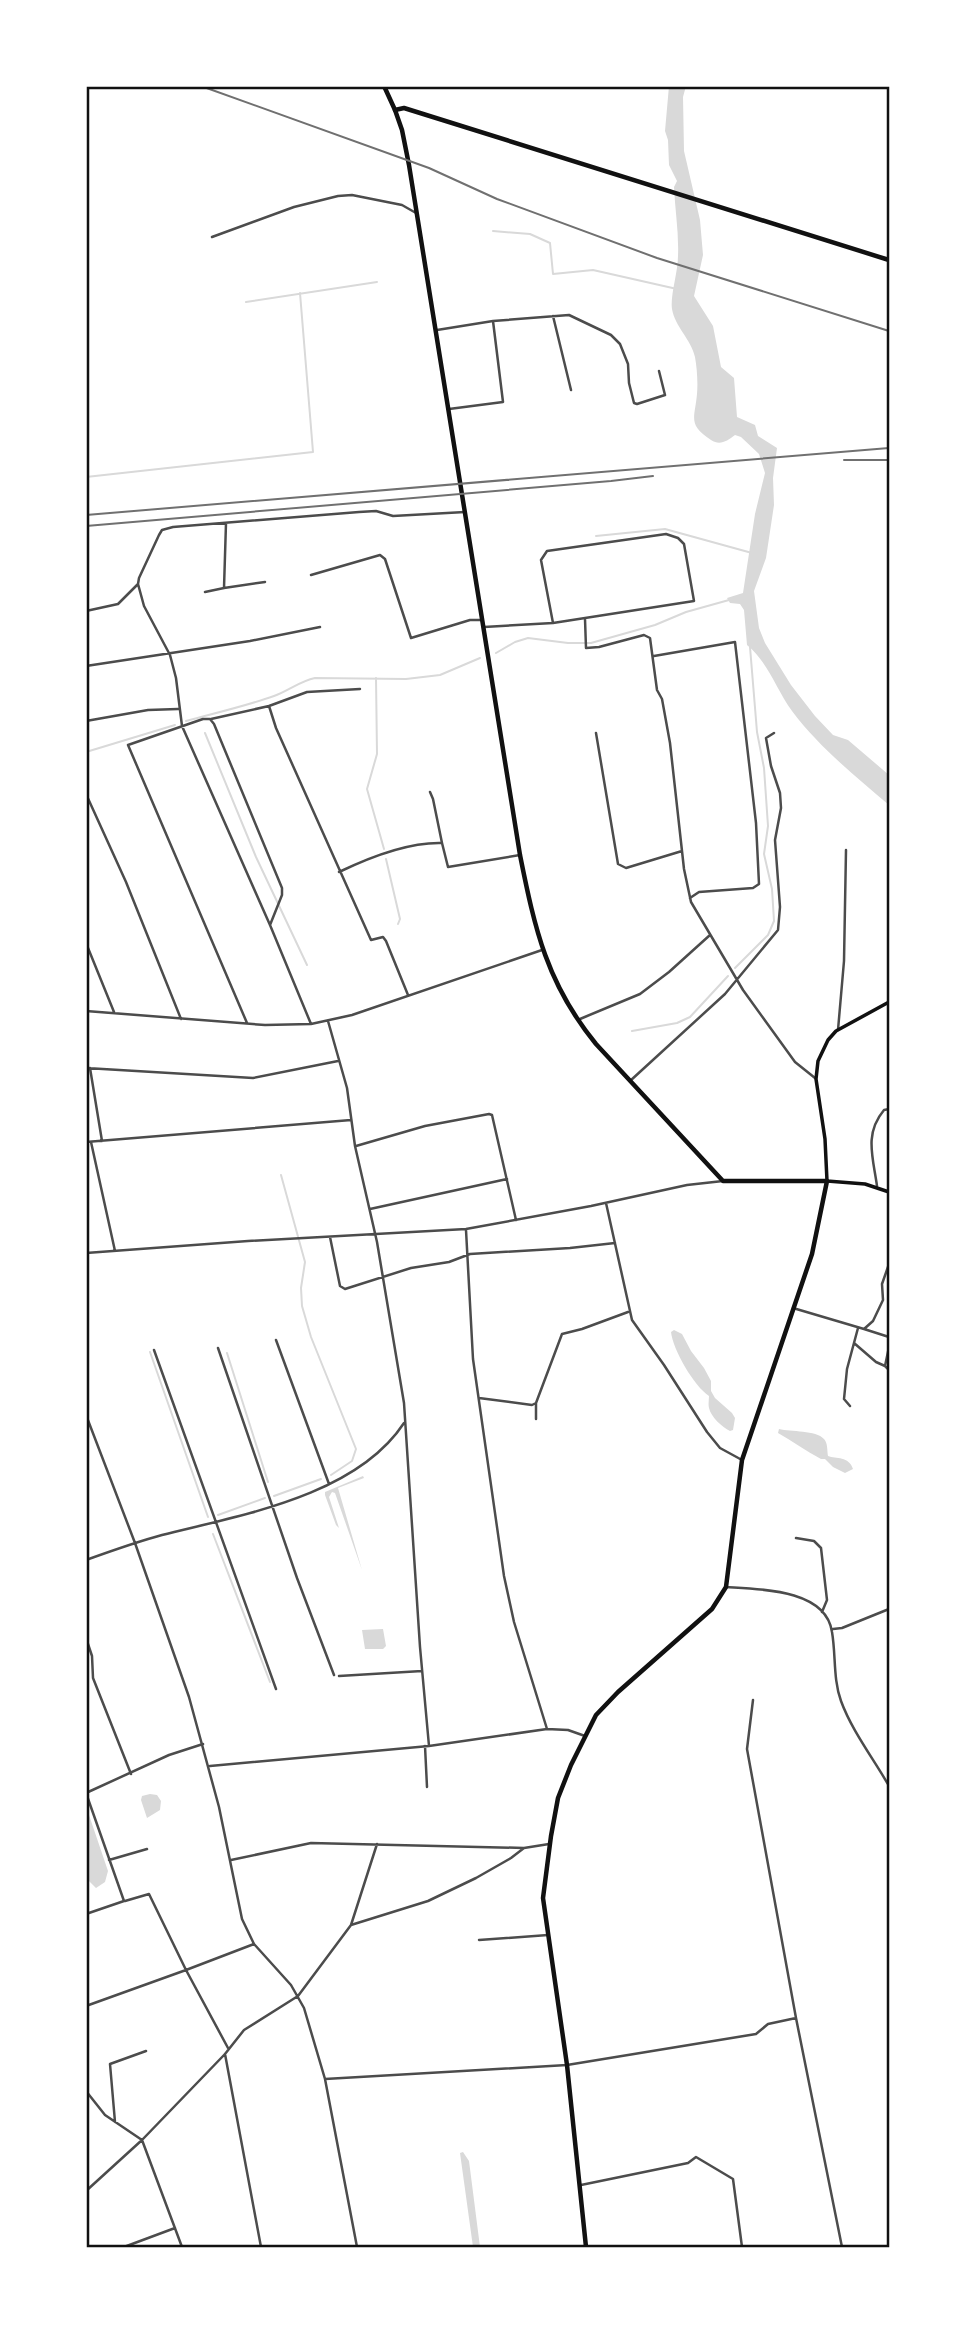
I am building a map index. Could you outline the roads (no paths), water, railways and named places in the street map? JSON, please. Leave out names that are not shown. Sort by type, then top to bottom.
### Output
[{"type":"main road","points":[[385,86],[402,130],[437,330],[520,855],[534,923],[555,983],[577,1021],[629,1082],[723,1181],[827,1181],[877,1186],[889,1192]]},
{"type":"main road","points":[[395,110],[404,108],[889,260]]},
{"type":"main road","points":[[586,2247],[581,2185],[543,1888],[561,1788],[596,1715],[610,1699],[712,1609],[726,1587],[742,1460],[812,1254],[827,1181],[825,1139],[816,1079],[822,1051],[838,1030],[889,1002]]},
{"type":"street","points":[[212,237],[294,207],[338,196],[352,195],[402,205],[416,213]]},
{"type":"street","points":[[437,330],[493,321],[569,315],[617,340],[626,358],[634,403],[665,395],[659,370]]},
{"type":"street","points":[[553,316],[571,390]]},
{"type":"street","points":[[449,409],[503,402],[493,321]]},
{"type":"street","points":[[86,611],[118,604],[138,584],[162,530],[359,512],[393,516],[465,512]]},
{"type":"street","points":[[224,588],[226,523]]},
{"type":"street","points":[[484,627],[553,623],[694,601],[684,544],[678,538],[666,534],[547,551],[541,560],[553,623]]},
{"type":"street","points":[[311,575],[380,555],[383,556],[411,638],[470,620],[482,620]]},
{"type":"street","points":[[205,592],[265,582]]},
{"type":"street","points":[[138,584],[144,606],[170,654],[182,726],[311,1024]]},
{"type":"street","points":[[585,619],[586,647],[599,647],[644,635],[650,638],[657,690],[662,699],[670,743],[681,851],[690,898],[736,980],[795,1062],[816,1079]]},
{"type":"street","points":[[86,666],[320,627]]},
{"type":"street","points":[[654,656],[735,642],[756,823],[760,884],[753,888],[699,892],[690,898]]},
{"type":"street","points":[[247,1023],[128,745],[203,719],[227,717],[269,706],[306,692],[360,689]]},
{"type":"street","points":[[269,706],[276,728],[371,940],[383,937],[386,941],[408,995]]},
{"type":"street","points":[[86,721],[148,710],[178,709]]},
{"type":"street","points":[[210,719],[282,888],[282,895],[270,925]]},
{"type":"street","points":[[596,733],[618,864],[626,868],[681,851]]},
{"type":"street","points":[[629,1082],[707,1012],[770,941],[780,924],[775,853],[781,801],[766,738],[774,733]]},
{"type":"street","points":[[429,792],[433,799],[448,867],[520,855]]},
{"type":"street","points":[[86,794],[126,883],[181,1019]]},
{"type":"street","points":[[339,872],[374,857],[409,847],[442,843]]},
{"type":"street","points":[[838,1030],[844,961],[846,850]]},
{"type":"street","points":[[577,1021],[640,993],[662,978],[710,935]]},
{"type":"street","points":[[86,943],[114,1012]]},
{"type":"street","points":[[86,1011],[284,1026],[311,1024],[328,1021],[542,950]]},
{"type":"street","points":[[328,1021],[347,1088],[355,1146],[375,1234],[404,1403],[427,1746],[427,1787]]},
{"type":"street","points":[[102,1142],[88,1068],[253,1078],[338,1061]]},
{"type":"street","points":[[877,1186],[870,1136],[876,1119],[884,1110],[889,1110]]},
{"type":"street","points":[[355,1146],[425,1126],[486,1113],[492,1115],[516,1220]]},
{"type":"street","points":[[86,1142],[351,1120]]},
{"type":"street","points":[[91,1142],[115,1251]]},
{"type":"street","points":[[370,1209],[507,1179]]},
{"type":"street","points":[[86,1253],[466,1229],[687,1185],[723,1181]]},
{"type":"street","points":[[606,1203],[628,1312],[707,1432],[720,1448],[742,1460]]},
{"type":"street","points":[[466,1229],[473,1359],[486,1460],[509,1599],[547,1729]]},
{"type":"street","points":[[330,1237],[341,1288],[345,1289],[411,1268],[449,1262],[467,1255],[615,1243]]},
{"type":"street","points":[[864,1329],[873,1321],[883,1300],[882,1284],[889,1264]]},
{"type":"street","points":[[793,1308],[889,1337]]},
{"type":"street","points":[[536,1419],[536,1403],[562,1334],[628,1312]]},
{"type":"street","points":[[850,1406],[844,1399],[847,1369],[858,1328]]},
{"type":"street","points":[[276,1340],[329,1484]]},
{"type":"street","points":[[854,1343],[876,1363],[889,1370]]},
{"type":"street","points":[[885,1366],[889,1347]]},
{"type":"street","points":[[218,1348],[272,1505],[337,1676],[422,1671]]},
{"type":"street","points":[[154,1350],[276,1689]]},
{"type":"street","points":[[479,1398],[532,1405],[536,1403]]},
{"type":"street","points":[[86,1415],[171,1643],[203,1744],[242,1919],[254,1944],[298,1996],[313,2036],[325,2079],[357,2247]]},
{"type":"street","points":[[86,1560],[135,1543],[216,1524],[329,1484],[354,1472],[387,1444],[404,1423]]},
{"type":"street","points":[[796,1538],[814,1541],[821,1548],[828,1600],[822,1612]]},
{"type":"street","points":[[726,1587],[801,1596],[822,1612],[832,1629],[835,1673],[841,1702],[889,1786]]},
{"type":"street","points":[[832,1629],[842,1628],[889,1608]]},
{"type":"street","points":[[86,1638],[92,1656],[93,1678],[131,1774]]},
{"type":"street","points":[[753,1700],[747,1749],[796,2018],[842,2247]]},
{"type":"street","points":[[209,1766],[427,1746],[547,1729],[568,1730],[585,1736]]},
{"type":"street","points":[[124,1901],[86,1793],[169,1755],[203,1744]]},
{"type":"street","points":[[230,1860],[311,1843],[524,1848],[550,1844]]},
{"type":"street","points":[[86,2191],[142,2140],[225,2054],[244,2030],[298,1996],[351,1924],[377,1844]]},
{"type":"street","points":[[351,1924],[428,1901],[476,1878],[524,1848]]},
{"type":"street","points":[[109,1860],[147,1849]]},
{"type":"street","points":[[86,1914],[149,1894],[228,2048]]},
{"type":"street","points":[[479,1940],[548,1935]]},
{"type":"street","points":[[86,2006],[254,1944]]},
{"type":"street","points":[[325,2079],[566,2066],[756,2034],[768,2024],[796,2018]]},
{"type":"street","points":[[115,2122],[110,2064],[146,2051]]},
{"type":"street","points":[[225,2054],[261,2247]]},
{"type":"street","points":[[86,2091],[106,2115],[142,2140],[182,2247]]},
{"type":"street","points":[[581,2185],[688,2163],[696,2157],[733,2179],[742,2247]]},
{"type":"street","points":[[124,2247],[175,2228]]},
{"type":"waterway","points":[[493,231],[530,234],[550,243],[553,274],[593,270],[677,289]]},
{"type":"waterway","points":[[246,302],[377,282]]},
{"type":"waterway","points":[[86,477],[313,452],[300,293]]},
{"type":"waterway","points":[[596,536],[665,529],[752,553]]},
{"type":"waterway","points":[[496,653],[528,638],[591,643],[729,600]]},
{"type":"waterway","points":[[735,968],[768,935],[774,921],[772,889],[764,854],[768,826],[750,647]]},
{"type":"waterway","points":[[186,721],[263,700],[315,678],[406,679],[440,675],[480,658]]},
{"type":"waterway","points":[[376,678],[377,754],[367,789],[384,849]]},
{"type":"waterway","points":[[86,752],[175,725]]},
{"type":"waterway","points":[[205,733],[256,857],[307,965]]},
{"type":"waterway","points":[[386,859],[400,919],[398,924]]},
{"type":"waterway","points":[[632,1031],[677,1023],[690,1017],[728,976]]},
{"type":"waterway","points":[[281,1175],[305,1262],[301,1288],[302,1306],[311,1337],[356,1449],[352,1461],[331,1475]]},
{"type":"waterway","points":[[150,1352],[208,1517]]},
{"type":"waterway","points":[[227,1353],[268,1482]]},
{"type":"waterway","points":[[274,1496],[321,1479]]},
{"type":"waterway","points":[[218,1515],[265,1498]]},
{"type":"waterway","points":[[213,1534],[270,1682]]},
{"type":"railway","points":[[201,86],[429,168],[497,199],[657,258],[889,331]]},
{"type":"railway","points":[[261,86],[307,86]]},
{"type":"railway","points":[[86,515],[889,448]]},
{"type":"railway","points":[[844,460],[889,460]]},
{"type":"railway","points":[[86,526],[653,476]]}]
